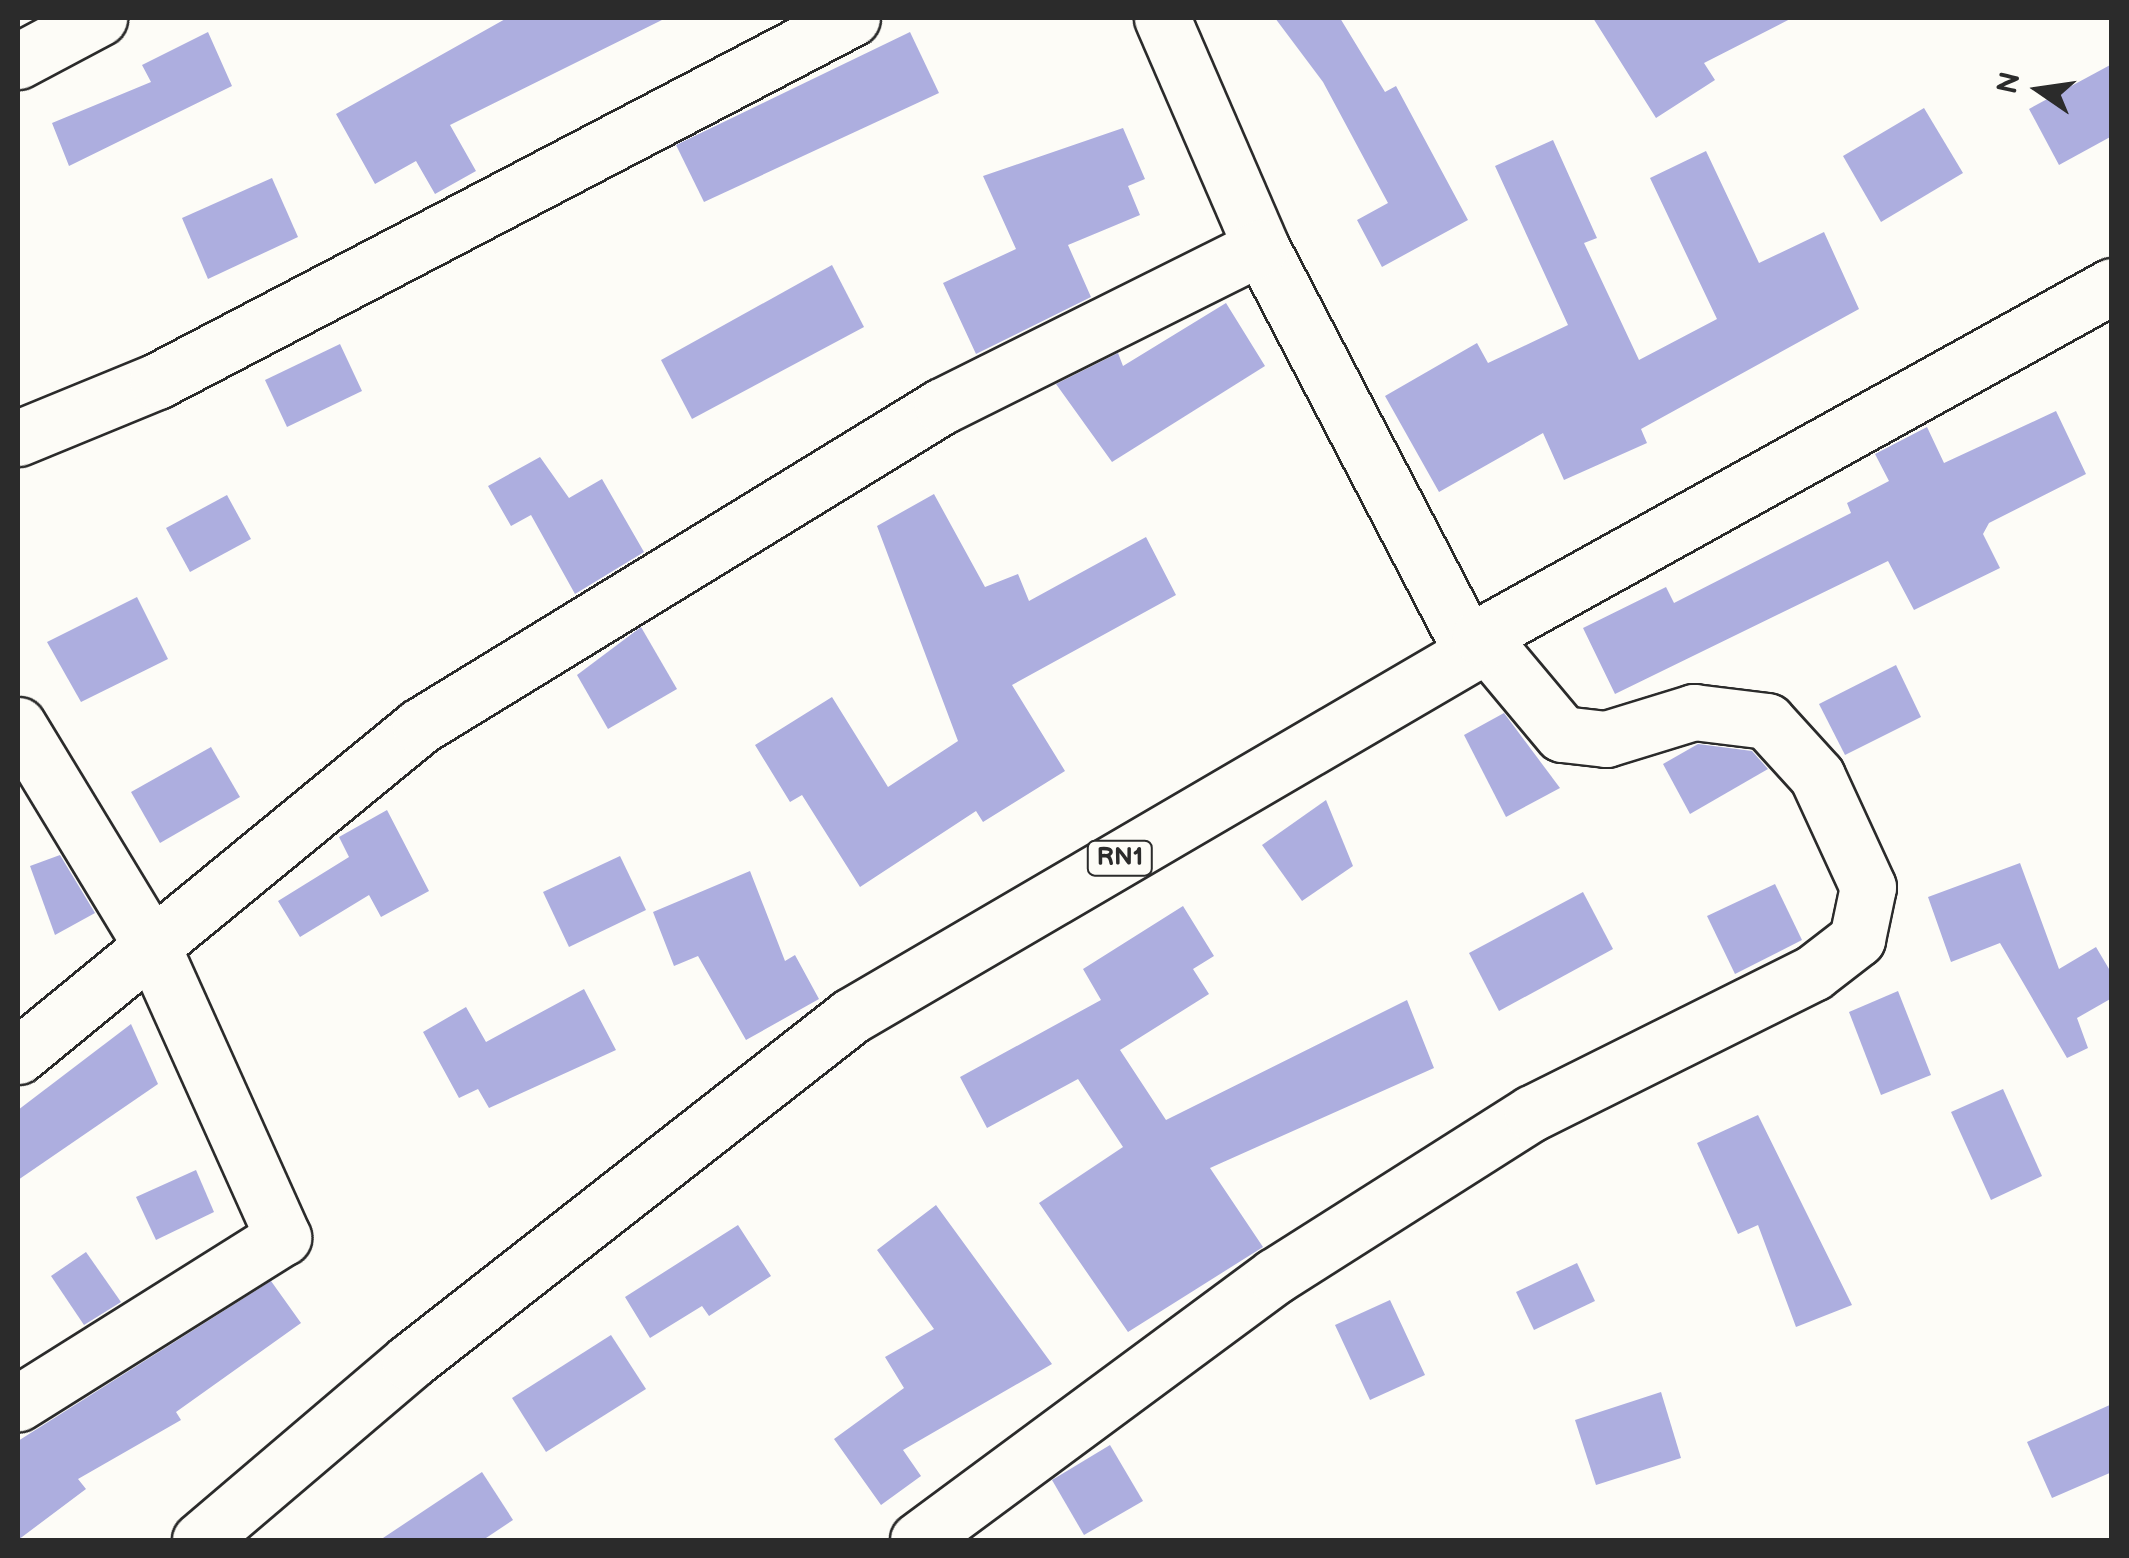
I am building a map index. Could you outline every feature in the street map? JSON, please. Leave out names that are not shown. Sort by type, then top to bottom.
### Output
[{"type":"main road","points":[[18,61],[100,18]]},
{"type":"main road","points":[[18,438],[174,373],[852,18]]},
{"type":"main road","points":[[918,1540],[1275,1276],[1532,1113],[1813,973],[1857,939],[1868,887],[1817,776],[1767,720],[1694,712],[1606,739],[1562,734],[1476,644],[1261,247],[1162,18]]},
{"type":"main road","points":[[18,1056],[154,950],[420,726],[942,406],[1261,247]]},
{"type":"main road","name":"RN1","points":[[200,1540],[409,1362],[851,1016],[1476,644],[2112,286]]},
{"type":"main road","points":[[18,725],[154,950],[283,1237],[18,1402]]},
{"type":"building","points":[[507,18],[666,18],[450,125],[476,171],[435,194],[416,161],[375,184],[336,114]]},
{"type":"building","points":[[1275,18],[1340,18],[1385,92],[1396,86],[1468,220],[1382,267],[1357,220],[1388,203],[1323,82]]},
{"type":"building","points":[[1593,18],[1792,18],[1704,63],[1715,80],[1656,118]]},
{"type":"building","points":[[208,32],[232,86],[69,166],[52,123],[151,82],[142,65]]},
{"type":"building","points":[[910,32],[939,93],[704,202],[676,145]]},
{"type":"building","points":[[2112,64],[2112,136],[2059,165],[2029,109]]},
{"type":"building","points":[[1924,108],[1963,173],[1881,222],[1843,156]]},
{"type":"building","points":[[1123,128],[1145,179],[1128,186],[1140,215],[1068,245],[1091,297],[976,354],[943,283],[1016,249],[983,176]]},
{"type":"building","points":[[1553,140],[1597,238],[1584,243],[1639,360],[1717,319],[1650,178],[1706,151],[1759,263],[1824,232],[1859,309],[1641,429],[1647,443],[1564,480],[1543,433],[1439,492],[1385,396],[1477,343],[1488,363],[1568,325],[1495,166]]},
{"type":"building","points":[[272,178],[298,237],[208,279],[182,218]]},
{"type":"building","points":[[832,265],[864,327],[692,419],[661,360]]},
{"type":"building","points":[[1226,303],[1265,366],[1112,462],[1056,384],[1118,353],[1123,366]]},
{"type":"building","points":[[340,344],[362,391],[287,427],[265,380]]},
{"type":"building","points":[[2056,411],[2086,474],[1989,523],[1983,534],[2000,568],[1914,610],[1888,561],[1615,694],[1583,628],[1666,587],[1674,603],[1851,513],[1847,503],[1889,481],[1875,454],[1927,427],[1944,463]]},
{"type":"building","points":[[540,457],[569,498],[602,479],[644,552],[575,594],[531,515],[511,526],[488,486]]},
{"type":"building","points":[[934,494],[985,587],[1018,574],[1029,601],[1146,537],[1176,595],[1012,685],[1065,771],[983,822],[976,811],[860,887],[802,795],[790,802],[755,745],[832,697],[888,787],[958,741],[877,526]]},
{"type":"building","points":[[227,495],[251,539],[190,572],[166,528]]},
{"type":"building","points":[[137,597],[168,659],[81,702],[47,642]]},
{"type":"building","points":[[641,627],[677,689],[608,729],[577,675]]},
{"type":"building","points":[[1896,665],[1921,717],[1845,755],[1819,704]]},
{"type":"building","points":[[1504,713],[1560,788],[1506,817],[1464,735]]},
{"type":"building","points":[[1698,744],[1752,751],[1768,769],[1690,814],[1663,764]]},
{"type":"building","points":[[211,747],[240,797],[160,843],[131,792]]},
{"type":"building","points":[[1326,800],[1353,866],[1302,901],[1262,845]]},
{"type":"building","points":[[387,810],[429,891],[381,917],[369,895],[300,937],[278,901],[349,857],[339,837]]},
{"type":"building","points":[[60,855],[95,913],[55,935],[30,866]]},
{"type":"building","points":[[620,856],[646,910],[569,947],[543,892]]},
{"type":"building","points":[[2020,863],[2059,969],[2096,947],[2112,974],[2112,998],[2077,1018],[2088,1048],[2067,1058],[2000,943],[1951,962],[1928,897]]},
{"type":"building","points":[[750,871],[785,961],[795,955],[819,999],[746,1040],[698,956],[674,966],[653,912]]},
{"type":"building","points":[[1775,884],[1802,940],[1735,974],[1707,916]]},
{"type":"building","points":[[1583,892],[1613,949],[1499,1011],[1469,953]]},
{"type":"building","points":[[1183,906],[1214,956],[1193,969],[1209,994],[1120,1050],[1166,1120],[1407,1000],[1434,1068],[1210,1168],[1263,1247],[1128,1332],[1039,1203],[1123,1147],[1078,1079],[987,1128],[960,1077],[1101,1000],[1083,969]]},
{"type":"building","points":[[584,989],[616,1050],[489,1108],[478,1089],[459,1098],[423,1032],[466,1007],[486,1042]]},
{"type":"building","points":[[1898,991],[1931,1075],[1881,1095],[1849,1012]]},
{"type":"building","points":[[131,1024],[158,1084],[18,1180],[18,1110]]},
{"type":"building","points":[[2003,1089],[2042,1176],[1991,1200],[1951,1112]]},
{"type":"building","points":[[1758,1115],[1852,1305],[1796,1327],[1758,1225],[1738,1234],[1697,1143]]},
{"type":"building","points":[[196,1170],[214,1212],[156,1240],[136,1197]]},
{"type":"building","points":[[936,1205],[1052,1364],[903,1450],[921,1476],[881,1505],[834,1439],[904,1388],[885,1357],[934,1329],[877,1250]]},
{"type":"building","points":[[738,1225],[771,1276],[709,1316],[702,1306],[650,1338],[625,1297]]},
{"type":"building","points":[[86,1252],[121,1302],[84,1325],[51,1276]]},
{"type":"building","points":[[1577,1263],[1595,1301],[1534,1330],[1516,1292]]},
{"type":"building","points":[[271,1281],[301,1323],[176,1412],[181,1420],[78,1479],[86,1489],[18,1540],[18,1441]]},
{"type":"building","points":[[1390,1300],[1425,1375],[1370,1400],[1335,1325]]},
{"type":"building","points":[[611,1335],[646,1389],[546,1452],[512,1398]]},
{"type":"building","points":[[1661,1392],[1681,1458],[1596,1485],[1575,1420]]},
{"type":"building","points":[[2112,1404],[2112,1472],[2052,1498],[2027,1442]]},
{"type":"building","points":[[1110,1445],[1143,1501],[1084,1535],[1052,1480]]},
{"type":"building","points":[[482,1472],[513,1520],[483,1540],[380,1540]]}]
